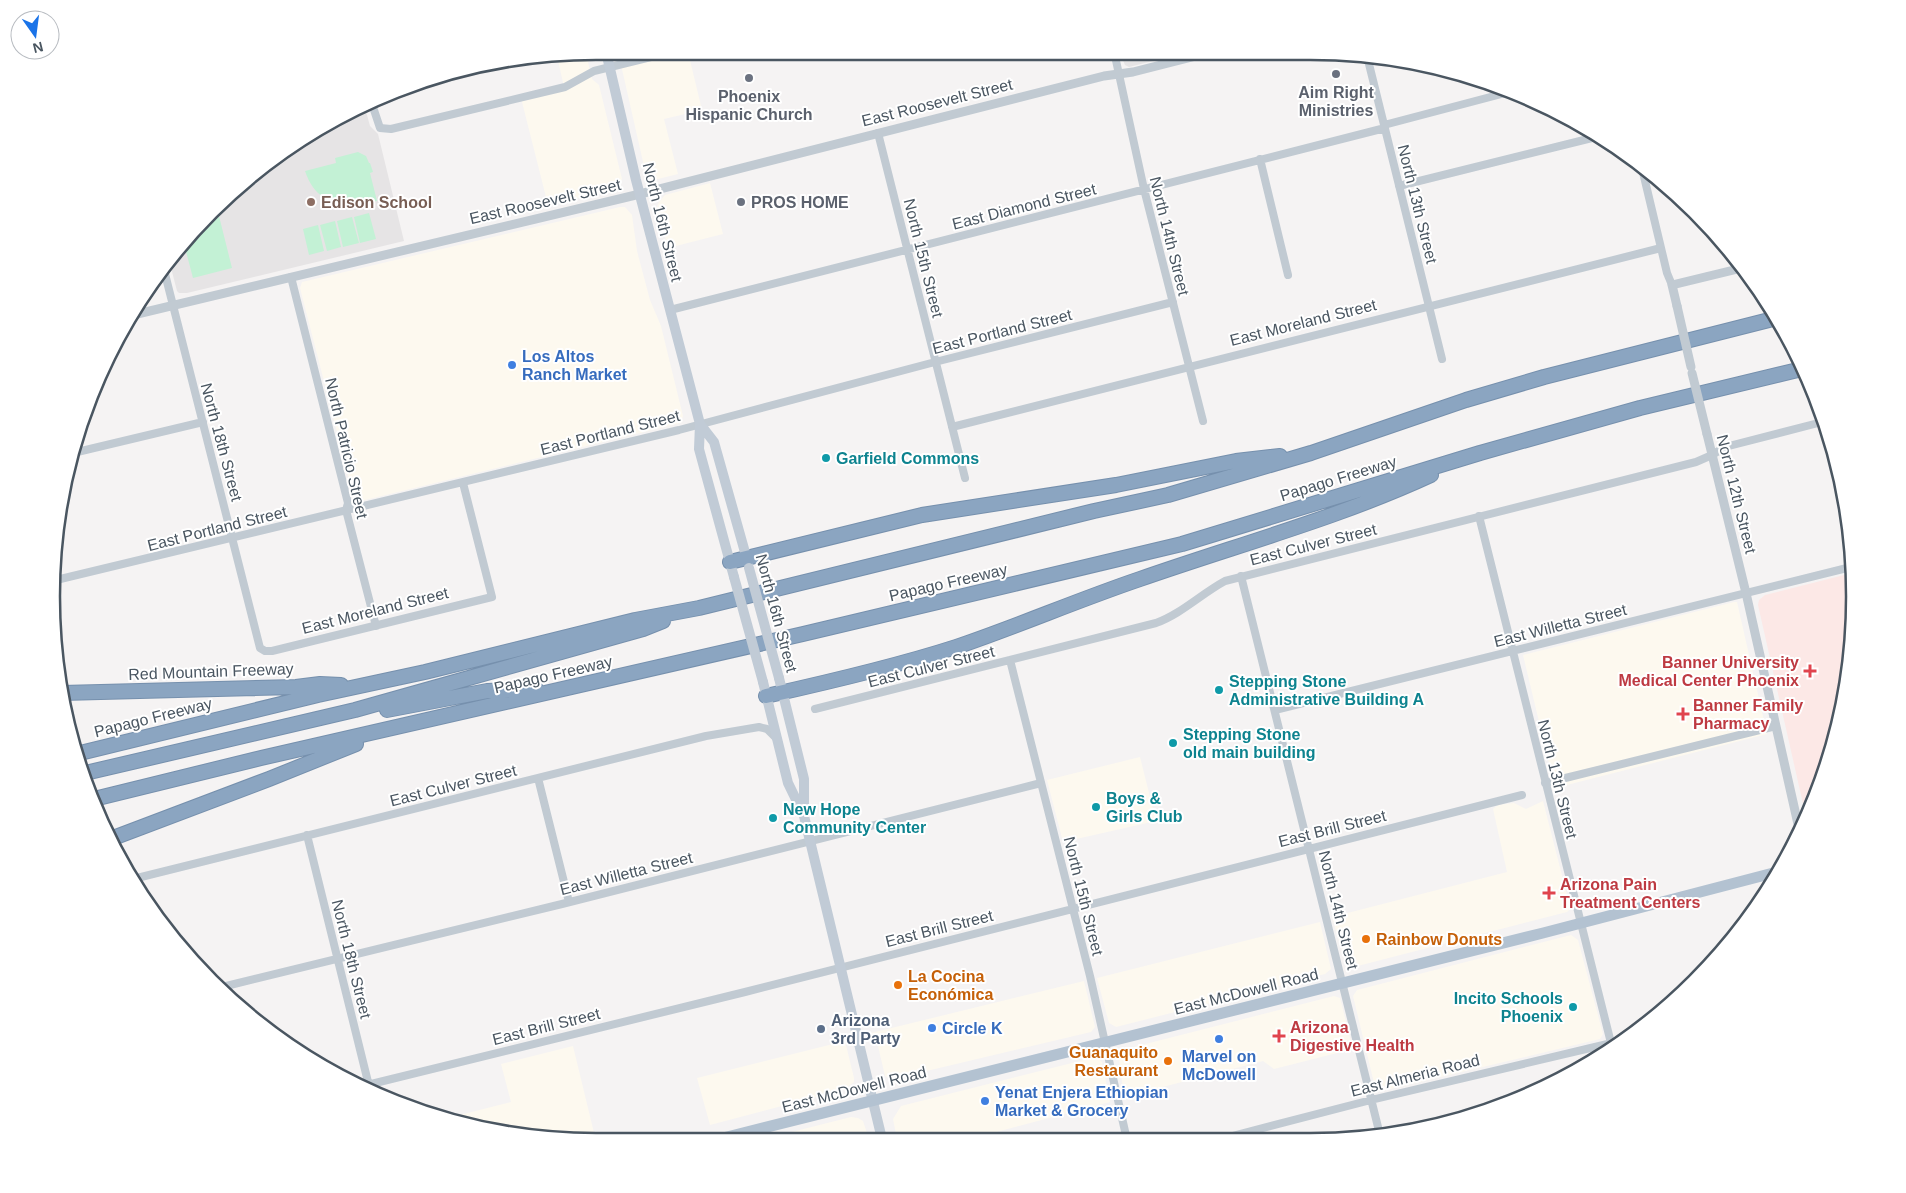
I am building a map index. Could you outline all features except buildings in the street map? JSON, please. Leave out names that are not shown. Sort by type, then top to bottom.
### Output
[{"type":"highway","name":"Papago Freeway","points":[[83,752],[634,620],[699,608],[1168,495],[1311,453],[1466,400],[1769,320]]},
{"type":"highway","name":"Papago Freeway","points":[[99,798],[261,758],[569,688],[1182,544],[1480,452],[1640,408],[1796,370]]},
{"type":"highway","points":[[766,696],[957,647],[1139,579],[1330,515],[1408,486],[1480,452]]},
{"type":"highway","points":[[730,562],[748,563],[944,511],[1116,485],[1236,461],[1311,453]]},
{"type":"highway","points":[[92,778],[436,688],[643,629],[699,608]]},
{"type":"highway","name":"Red Mountain Freeway","points":[[69,693],[296,687],[320,684],[362,686]]},
{"type":"highway","points":[[89,772],[244,739],[487,691],[569,688]]},
{"type":"highway","points":[[70,701],[157,691]]},
{"type":"highway","points":[[116,837],[270,779],[392,729]]},
{"type":"main road","name":"North 16th Street","points":[[608,60],[640,194],[700,424],[699,449],[763,682],[788,783],[804,816],[881,1133]]},
{"type":"main road","name":"North 16th Street","points":[[700,424],[714,442],[783,692],[804,779],[804,816]]},
{"type":"main road","name":"East McDowell Road","points":[[743,1133],[1581,924],[1768,874]]},
{"type":"street","points":[[374,109],[380,128],[391,129],[565,87],[594,71],[639,60]]},
{"type":"street","name":"North 14th Street","points":[[1116,60],[1144,189],[1203,421]]},
{"type":"street","name":"East Roosevelt Street","points":[[141,313],[640,194],[1097,78],[1118,75],[1180,60]]},
{"type":"street","name":"North 13th Street","points":[[1369,64],[1442,359]]},
{"type":"street","name":"East Diamond Street","points":[[670,310],[1260,160],[1501,95]]},
{"type":"street","name":"North 15th Street","points":[[878,133],[965,478]]},
{"type":"street","points":[[1399,186],[1589,139]]},
{"type":"street","points":[[1260,160],[1288,275]]},
{"type":"street","name":"North 12th Street","points":[[1644,178],[1746,593],[1797,820]]},
{"type":"street","name":"East Moreland Street","points":[[952,427],[1661,248]]},
{"type":"street","points":[[1672,285],[1735,270]]},
{"type":"street","name":"North 18th Street","points":[[166,277],[233,538],[258,644],[265,651]]},
{"type":"street","name":"North Patricio Street","points":[[291,277],[348,503],[346,510],[376,626]]},
{"type":"street","name":"East Portland Street","points":[[60,580],[700,424],[1173,302]]},
{"type":"street","points":[[80,451],[202,422]]},
{"type":"street","name":"East Culver Street","points":[[815,709],[1166,619],[1225,580],[1696,462],[1727,446],[1818,423]]},
{"type":"street","name":"East Moreland Street","points":[[265,651],[492,597],[463,483]]},
{"type":"street","name":"North 13th Street","points":[[1479,516],[1611,1041]]},
{"type":"street","name":"East Willetta Street","points":[[1275,710],[1845,568]]},
{"type":"street","name":"North 14th Street","points":[[1241,576],[1378,1128]]},
{"type":"street","name":"North 15th Street","points":[[1010,660],[1106,1043],[1125,1133]]},
{"type":"street","points":[[1545,783],[1776,726]]},
{"type":"street","name":"East Culver Street","points":[[139,877],[706,736],[754,728],[767,729],[776,738]]},
{"type":"street","points":[[538,778],[569,902]]},
{"type":"street","name":"East Willetta Street","points":[[228,986],[1041,783]]},
{"type":"street","name":"East Brill Street","points":[[375,1085],[1522,795]]},
{"type":"street","name":"North 18th Street","points":[[307,835],[366,1081]]},
{"type":"street","name":"East Almeria Road","points":[[1244,1133],[1589,1047],[1603,1046]]},
{"type":"shaded area","points":[[590,60],[588,62],[592,79],[599,85],[622,179],[616,189],[548,205],[521,98],[564,87],[558,61]]},
{"type":"shaded area","points":[[620,60],[690,60],[702,110],[664,119],[678,174],[654,180],[646,175]]},
{"type":"shaded area","points":[[1123,60],[1156,60],[1129,67],[1125,65]]},
{"type":"shaded area","name":"Edison School","points":[[366,112],[370,126],[378,134],[404,241],[187,293],[179,293],[171,269],[217,217],[243,193],[298,150]]},
{"type":"shaded area","points":[[710,183],[723,234],[668,248],[657,207],[659,202],[665,195]]},
{"type":"shaded area","points":[[625,207],[632,215],[637,251],[650,300],[661,326],[683,416],[681,423],[361,501],[354,498],[300,288],[302,282]]},
{"type":"shaded area","name":"Banner University Medical Center Phoenix","points":[[1845,575],[1845,632],[1836,701],[1818,769],[1803,806],[1758,605],[1759,600],[1765,595]]},
{"type":"shaded area","points":[[1737,602],[1767,734],[1555,788],[1523,655]]},
{"type":"shaded area","points":[[1140,757],[1156,821],[1063,842],[1047,780]]},
{"type":"shaded area","points":[[1543,801],[1569,903],[1570,909],[1567,912],[1350,968],[1346,966],[1332,917],[1507,872],[1493,809],[1498,805],[1514,803],[1526,809]]},
{"type":"shaded area","points":[[1320,922],[1331,969],[1325,974],[1116,1027],[1109,1023],[1097,978]]},
{"type":"shaded area","points":[[1571,935],[1578,940],[1603,1034],[1600,1039],[1382,1091],[1375,1087],[1353,996],[1357,990]]},
{"type":"shaded area","points":[[1084,981],[1095,1027],[1091,1032],[893,1079],[885,1076],[878,1046],[871,1033]]},
{"type":"shaded area","points":[[1334,996],[1340,998],[1353,1049],[1274,1069],[1263,1061],[1124,1097],[1118,1051]]},
{"type":"shaded area","points":[[845,1041],[854,1078],[854,1082],[849,1086],[826,1092],[816,1097],[710,1125],[697,1078]]},
{"type":"shaded area","points":[[573,1046],[594,1133],[526,1128],[459,1115],[511,1102],[501,1064]]},
{"type":"shaded area","points":[[1096,1057],[1102,1062],[1110,1102],[993,1133],[896,1133],[893,1119],[901,1106]]},
{"type":"shaded area","points":[[851,1117],[863,1121],[867,1133],[788,1133]]},
{"type":"green space","points":[[358,152],[366,156],[370,163],[373,172],[370,173],[377,201],[343,204],[333,202],[317,192],[310,183],[305,171],[336,163],[335,158]]},
{"type":"green space","points":[[369,213],[376,239],[360,243],[354,217]]},
{"type":"green space","points":[[219,215],[232,268],[193,278],[186,252]]},
{"type":"green space","points":[[352,217],[359,243],[343,247],[337,221]]},
{"type":"green space","points":[[335,221],[341,247],[327,251],[320,225]]},
{"type":"green space","points":[[318,225],[324,251],[309,255],[303,229]]},
{"type":"place","name":"Aim Right Ministries","points":[[1336,74]]},
{"type":"place","name":"Phoenix Hispanic Church","points":[[749,78]]},
{"type":"place","name":"Edison School","points":[[311,202]]},
{"type":"place","name":"PROS HOME","points":[[741,202]]},
{"type":"place","name":"Los Altos Ranch Market","points":[[512,365]]},
{"type":"place","name":"Garfield Commons","points":[[826,458]]},
{"type":"place","name":"Banner University Medical Center Phoenix","points":[[1810,671]]},
{"type":"place","name":"Stepping Stone Administrative Building A","points":[[1219,690]]},
{"type":"place","name":"Banner Family Pharmacy","points":[[1683,714]]},
{"type":"place","name":"Stepping Stone old main building","points":[[1173,743]]},
{"type":"place","name":"Boys & Girls Club","points":[[1096,807]]},
{"type":"place","name":"New Hope Community Center","points":[[773,818]]},
{"type":"place","name":"Arizona Pain Treatment Centers","points":[[1549,893]]},
{"type":"place","name":"Rainbow Donuts","points":[[1366,939]]},
{"type":"place","name":"La Cocina Económica","points":[[898,985]]},
{"type":"place","name":"Incito Schools Phoenix","points":[[1573,1007]]},
{"type":"place","name":"Circle K","points":[[932,1028]]},
{"type":"place","name":"Arizona 3rd Party","points":[[821,1029]]},
{"type":"place","name":"Arizona Digestive Health","points":[[1279,1036]]},
{"type":"place","name":"Marvel on McDowell","points":[[1219,1039]]},
{"type":"place","name":"Guanaquito Restaurant","points":[[1168,1061]]},
{"type":"place","name":"Yenat Enjera Ethiopian Market & Grocery","points":[[985,1101]]}]
